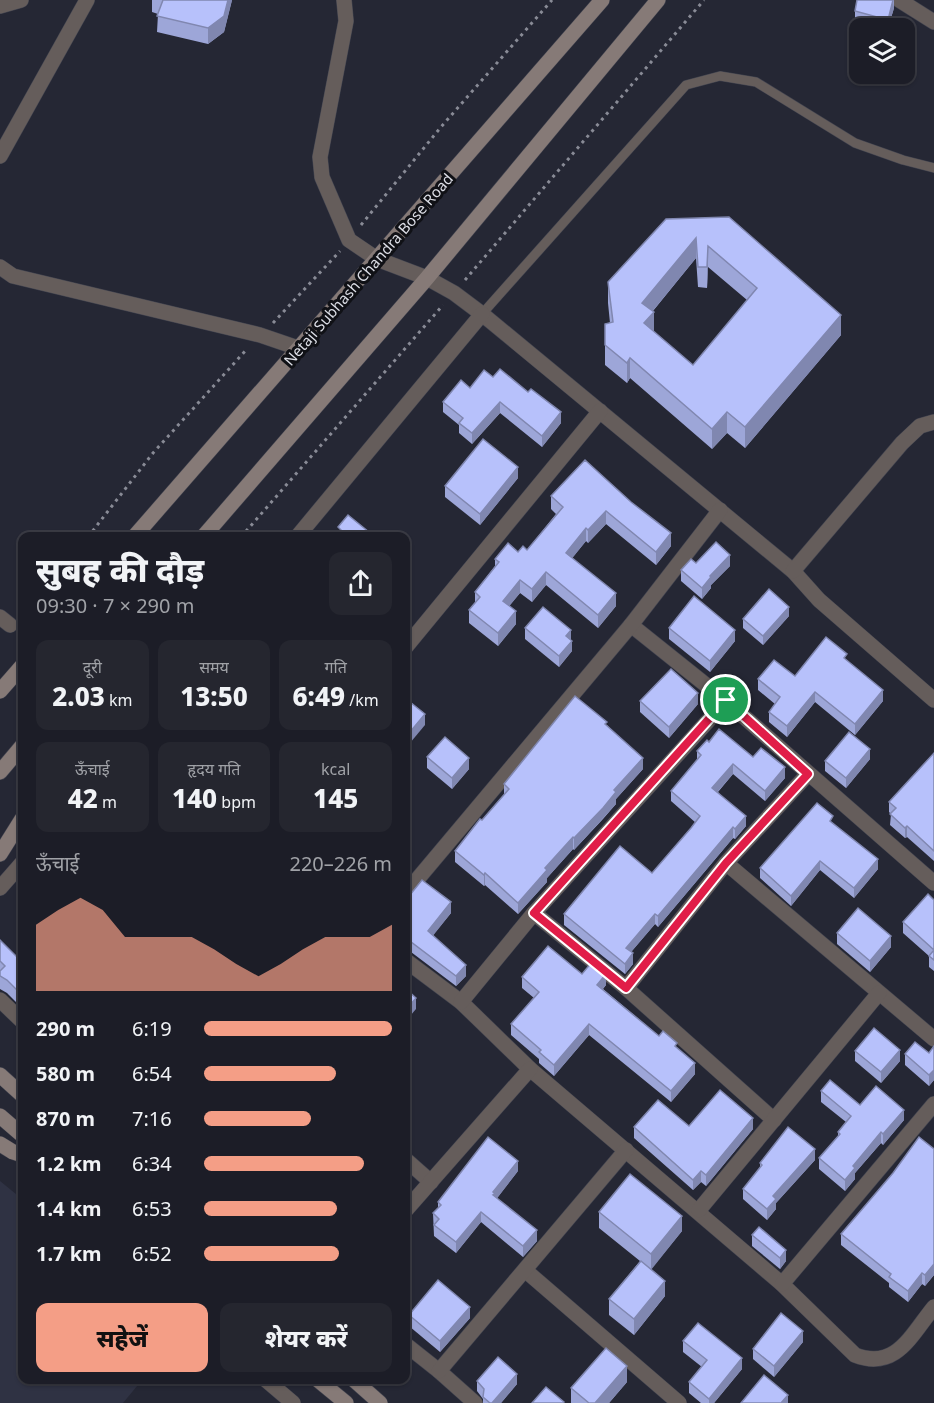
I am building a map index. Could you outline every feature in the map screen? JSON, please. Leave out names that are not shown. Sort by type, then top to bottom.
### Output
[{"type":"main road","name":"Netaji Subhash Chandra Bose Road","points":[[138,532],[602,0]]},
{"type":"main road","points":[[207,532],[427,278],[658,0]]},
{"type":"main road","points":[[0,692],[18,671]]},
{"type":"main road","points":[[0,772],[18,751]]},
{"type":"main road","points":[[0,854],[18,825]]},
{"type":"main road","points":[[0,1075],[18,1091]]},
{"type":"main road","points":[[0,1116],[18,1132]]},
{"type":"main road","points":[[323,1384],[346,1403]]},
{"type":"main road","points":[[359,1384],[380,1403]]},
{"type":"street","points":[[0,6],[21,0]]},
{"type":"street","points":[[0,156],[87,0]]},
{"type":"street","points":[[344,0],[346,21],[320,157],[322,177],[349,240],[377,258],[427,278],[454,292],[482,314],[793,571],[819,600],[934,700]]},
{"type":"street","points":[[898,0],[934,22]]},
{"type":"street","points":[[0,267],[13,276],[260,335],[298,348]]},
{"type":"street","points":[[301,532],[482,314]]},
{"type":"street","points":[[410,642],[600,411]]},
{"type":"street","points":[[793,571],[902,443],[920,426],[934,422]]},
{"type":"street","points":[[410,888],[631,625],[720,510]]},
{"type":"street","points":[[631,625],[726,700],[934,883]]},
{"type":"street","points":[[461,1002],[534,913],[726,700]]},
{"type":"street","points":[[626,988],[726,863],[808,774]]},
{"type":"street","points":[[726,863],[934,1039]]},
{"type":"street","points":[[0,888],[18,868]]},
{"type":"street","points":[[534,913],[626,988],[774,1120]]},
{"type":"street","points":[[410,964],[461,1002],[530,1069],[699,1210],[783,1284],[855,1355],[868,1360],[887,1358],[899,1350],[934,1307]]},
{"type":"street","points":[[699,1210],[879,993]]},
{"type":"street","points":[[0,1000],[18,1017]]},
{"type":"street","points":[[410,1206],[530,1069]]},
{"type":"street","points":[[783,1284],[934,1104]]},
{"type":"street","points":[[440,1371],[626,1150]]},
{"type":"street","points":[[410,1163],[432,1182]]},
{"type":"street","points":[[526,1271],[679,1403]]},
{"type":"street","points":[[410,1348],[475,1403]]},
{"type":"street","points":[[271,1384],[292,1403]]},
{"type":"lane","points":[[482,314],[686,85],[720,76],[756,82],[855,142],[903,160],[934,168]]},
{"type":"path","points":[[92,532],[153,453],[349,240],[441,127],[552,0]]},
{"type":"path","points":[[245,532],[704,0]]},
{"type":"shaded area","points":[[0,1181],[18,1196],[18,1384],[139,1384],[123,1403],[0,1403]]},
{"type":"building","points":[[163,0],[228,0],[224,16],[208,28],[157,16]]},
{"type":"building","points":[[857,0],[893,0],[888,18],[855,11]]},
{"type":"building","points":[[729,217],[841,315],[745,427],[727,412],[712,429],[630,358],[627,363],[605,345],[605,324],[613,322],[608,282],[666,219]],"holes":[[[696,238],[698,267],[707,267],[708,246],[757,288],[693,365],[644,323],[654,312],[642,303]]]},
{"type":"building","points":[[500,369],[528,392],[531,389],[561,412],[542,436],[500,402],[472,433],[459,423],[463,418],[443,402],[461,380],[470,388],[484,370],[493,377]]},
{"type":"building","points":[[483,439],[518,467],[480,514],[445,486]]},
{"type":"building","points":[[585,460],[631,502],[671,533],[656,552],[606,511],[588,530],[586,528],[566,553],[616,593],[598,615],[546,572],[532,589],[520,580],[503,601],[516,611],[498,633],[469,610],[480,597],[475,592],[499,562],[495,559],[508,543],[518,552],[523,546],[527,550],[563,507],[551,496]]},
{"type":"building","points":[[348,515],[369,532],[339,532],[341,530],[338,527]]},
{"type":"building","points":[[716,542],[730,555],[702,588],[681,570],[691,559],[696,563]]},
{"type":"building","points":[[769,589],[789,607],[763,636],[743,619]]},
{"type":"building","points":[[694,596],[735,630],[710,661],[669,628]]},
{"type":"building","points":[[543,607],[571,630],[566,636],[572,641],[559,656],[525,628]]},
{"type":"building","points":[[826,637],[847,654],[844,658],[883,690],[855,724],[815,692],[787,726],[769,712],[780,697],[758,679],[774,660],[795,676]]},
{"type":"building","points":[[671,669],[698,693],[669,727],[640,701]]},
{"type":"building","points":[[575,696],[607,722],[605,724],[643,758],[614,790],[616,792],[603,808],[545,868],[547,870],[518,903],[485,873],[484,875],[455,851],[480,819],[482,820],[509,789],[504,784]]},
{"type":"building","points":[[410,702],[425,714],[410,732]]},
{"type":"building","points":[[719,729],[753,757],[761,748],[785,767],[765,791],[733,764],[712,788],[746,816],[735,829],[733,827],[658,916],[655,914],[626,948],[633,953],[625,964],[564,914],[620,846],[652,873],[691,828],[700,816],[671,791],[701,755],[697,751],[707,740],[709,742]]},
{"type":"building","points":[[849,732],[870,749],[846,778],[825,761]]},
{"type":"building","points":[[445,737],[469,758],[452,778],[427,757]]},
{"type":"building","points":[[934,753],[934,851],[890,814],[896,808],[889,802]]},
{"type":"building","points":[[817,803],[833,816],[830,821],[878,859],[854,888],[820,861],[791,896],[760,868]]},
{"type":"building","points":[[422,880],[451,902],[428,931],[466,965],[456,976],[410,942],[410,895]]},
{"type":"building","points":[[928,894],[934,900],[934,950],[903,922]]},
{"type":"building","points":[[858,908],[891,936],[870,961],[837,933]]},
{"type":"building","points":[[0,940],[18,958],[18,991],[0,976],[0,971],[5,966],[0,961]]},
{"type":"building","points":[[548,946],[582,974],[592,962],[606,974],[597,985],[659,1036],[663,1031],[677,1043],[675,1046],[695,1063],[671,1091],[589,1024],[554,1065],[539,1052],[541,1050],[511,1024],[539,992],[522,977]]},
{"type":"building","points":[[934,950],[934,960],[929,956]]},
{"type":"building","points":[[410,993],[416,998],[410,1005]]},
{"type":"building","points":[[874,1028],[900,1050],[881,1072],[855,1051]]},
{"type":"building","points":[[915,1042],[929,1053],[934,1046],[934,1070],[929,1075],[905,1054]]},
{"type":"building","points":[[830,1080],[860,1105],[876,1086],[904,1110],[883,1134],[881,1132],[853,1166],[855,1168],[845,1180],[819,1158],[840,1134],[838,1132],[851,1116],[821,1091]]},
{"type":"building","points":[[720,1090],[753,1118],[706,1175],[701,1171],[693,1180],[634,1127],[658,1100],[689,1126]]},
{"type":"building","points":[[788,1127],[815,1149],[773,1196],[776,1199],[767,1209],[743,1189]]},
{"type":"building","points":[[488,1137],[518,1161],[493,1195],[537,1230],[523,1246],[481,1212],[456,1242],[434,1225],[439,1219],[433,1213],[441,1205],[438,1202]]},
{"type":"building","points":[[919,1137],[934,1149],[934,1264],[925,1275],[922,1273],[908,1291],[889,1277],[891,1274],[841,1234],[893,1173]]},
{"type":"building","points":[[630,1174],[682,1216],[651,1254],[599,1212]]},
{"type":"building","points":[[759,1227],[786,1250],[780,1258],[752,1235]]},
{"type":"building","points":[[641,1261],[665,1281],[634,1319],[609,1299]]},
{"type":"building","points":[[438,1280],[470,1307],[440,1341],[410,1314]]},
{"type":"building","points":[[781,1313],[803,1331],[774,1366],[753,1349]]},
{"type":"building","points":[[698,1323],[742,1358],[709,1399],[689,1382],[707,1360],[683,1341]]},
{"type":"building","points":[[606,1348],[627,1366],[595,1403],[589,1403],[571,1388]]},
{"type":"building","points":[[498,1357],[517,1374],[490,1403],[483,1397],[484,1389],[477,1381]]},
{"type":"building","points":[[764,1375],[788,1395],[781,1403],[741,1403]]},
{"type":"building","points":[[546,1387],[564,1402],[532,1403]]},
{"type":"route","points":[[726,700],[808,774],[726,863],[626,988],[534,913],[726,700]]}]
